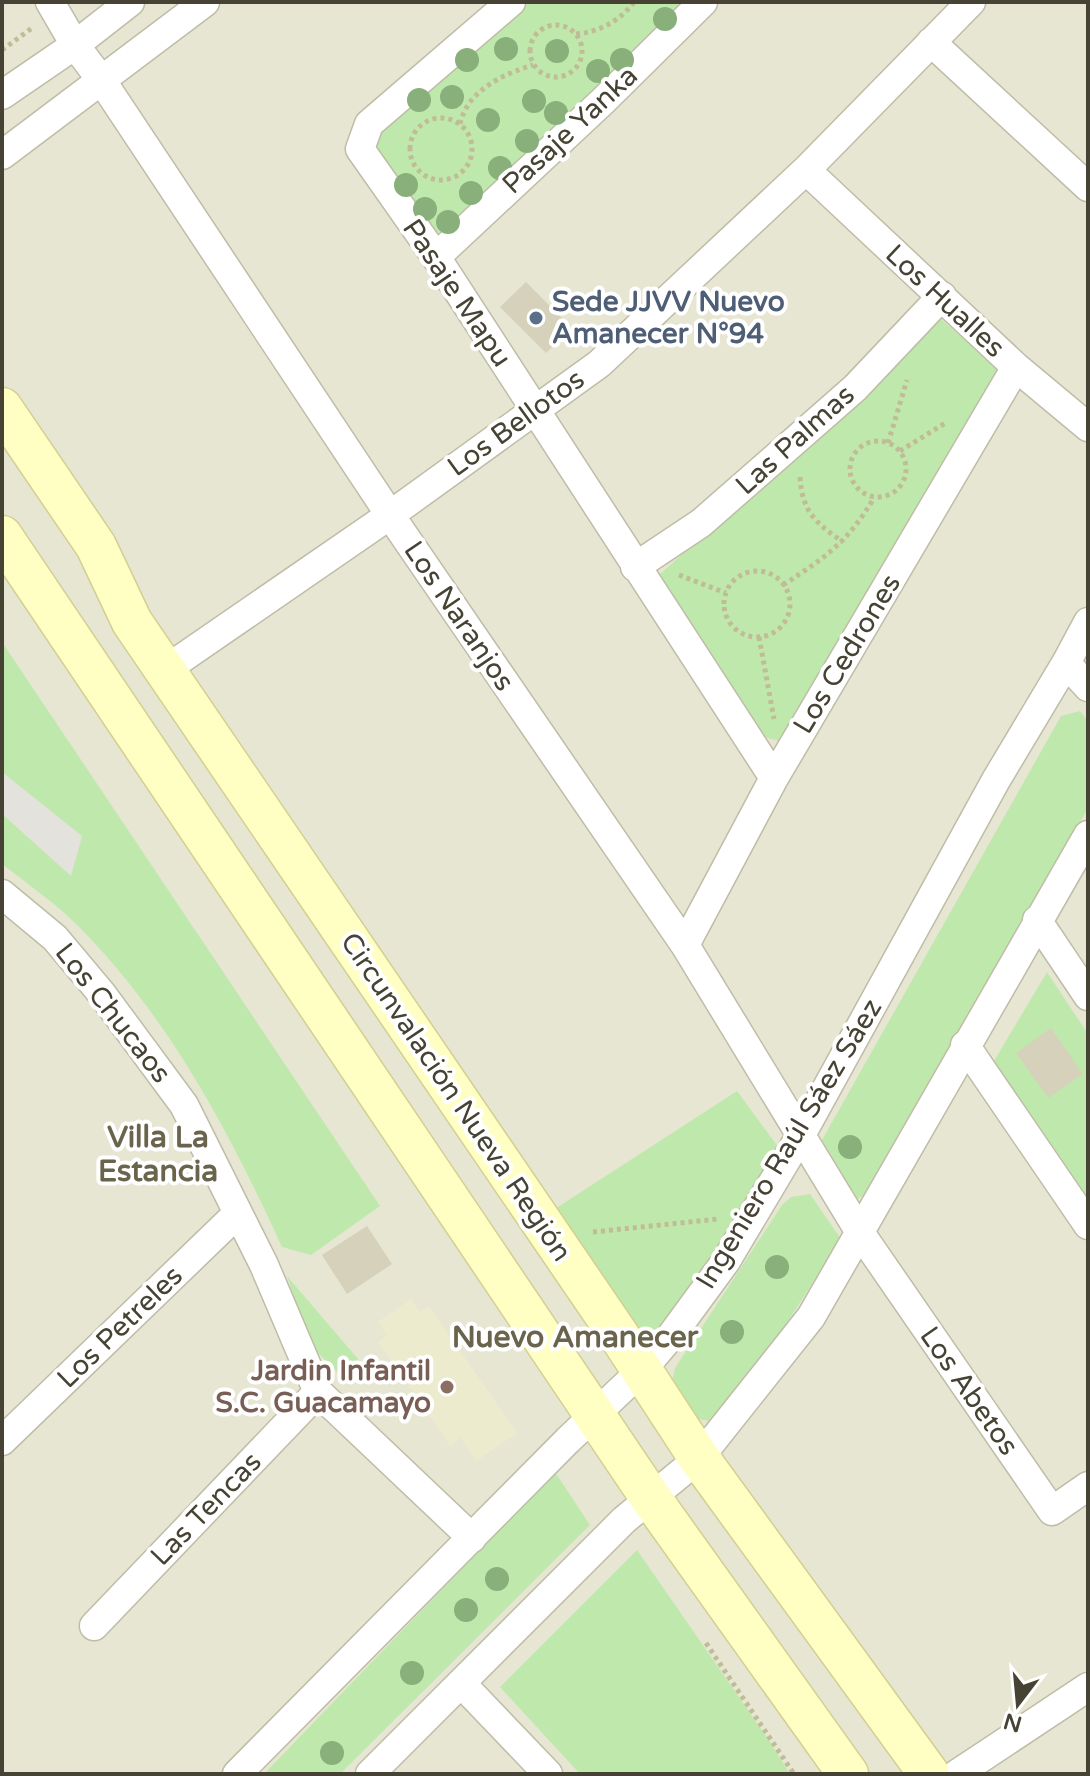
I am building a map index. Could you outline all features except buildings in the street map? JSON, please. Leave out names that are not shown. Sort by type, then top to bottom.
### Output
[{"type":"main road","name":"Circunvalación Nueva Región","points":[[2,408],[96,546],[132,622],[699,1458],[929,1774]]},
{"type":"main road","points":[[2,536],[650,1497],[848,1774]]},
{"type":"street","name":"Los Naranjos","points":[[50,2],[75,45],[390,515],[685,945],[861,1234]]},
{"type":"street","points":[[2,95],[75,45],[130,2]]},
{"type":"street","points":[[2,155],[205,2]]},
{"type":"street","name":"Pasaje Mapu","points":[[511,2],[369,124],[360,149],[436,257],[534,409],[778,771]]},
{"type":"street","name":"Pasaje Yanka","points":[[436,257],[603,101],[703,2]]},
{"type":"street","name":"Los Bellotos","points":[[165,670],[390,515],[599,364],[806,170],[971,2]]},
{"type":"street","points":[[931,42],[1088,187]]},
{"type":"street","name":"Los Hualles","points":[[806,170],[1016,367],[1088,427]]},
{"type":"street","name":"Las Palmas","points":[[640,564],[701,523],[799,438],[855,388],[942,296]]},
{"type":"street","name":"Los Cedrones","points":[[685,945],[778,771],[1016,367]]},
{"type":"street","name":"Ingeniero Raúl Sáez Sáez","points":[[237,1774],[642,1370],[671,1336],[726,1261],[801,1135],[996,780],[1088,622]]},
{"type":"street","points":[[1066,663],[1088,687]]},
{"type":"street","points":[[370,1774],[624,1520],[699,1458],[811,1317],[1088,835]]},
{"type":"street","name":"Los Chucaos","points":[[2,894],[55,938],[102,994],[184,1105],[264,1265],[318,1392],[472,1538]]},
{"type":"street","points":[[1037,920],[1088,996]]},
{"type":"street","points":[[965,1045],[1088,1225]]},
{"type":"street","name":"Los Petreles","points":[[2,1441],[237,1214]]},
{"type":"street","name":"Los Abetos","points":[[861,1234],[1052,1511],[1088,1486]]},
{"type":"street","name":"Las Tencas","points":[[94,1626],[318,1392]]},
{"type":"street","points":[[461,1683],[548,1774]]},
{"type":"street","points":[[957,1774],[1088,1687]]},
{"type":"path","points":[[576,34],[595,32],[627,13],[634,2]]},
{"type":"path","points":[[561,25],[576,34],[581,41],[582,58],[572,72],[555,77],[539,72],[533,65],[529,48],[532,39],[544,27],[561,25]]},
{"type":"path","points":[[460,124],[432,119],[416,131],[410,150],[412,160],[425,175],[445,179],[463,170],[469,161],[471,142],[460,124],[464,107],[502,74],[533,65]]},
{"type":"path","points":[[799,438],[801,497],[816,522],[843,542]]},
{"type":"path","points":[[874,441],[883,441],[900,451],[907,469],[901,487],[884,497],[874,498],[858,490],[850,474],[850,465],[858,449],[874,441]]},
{"type":"path","points":[[783,585],[843,542],[874,498]]},
{"type":"path","points":[[640,564],[726,593]]},
{"type":"path","points":[[750,572],[771,575],[783,585],[789,600],[785,621],[779,629],[759,637],[749,636],[731,624],[726,615],[726,593],[739,576],[750,572]]},
{"type":"path","points":[[759,637],[778,771]]},
{"type":"path","points":[[592,1232],[730,1218]]},
{"type":"shaded area","points":[[2,2],[1088,2],[1088,1774],[2,1774]]},
{"type":"shaded area","points":[[2,772],[82,836],[71,876],[2,814]]},
{"type":"shaded area","name":"Jardin Infantil S.C. Guacamayo","points":[[411,1299],[420,1312],[429,1306],[517,1433],[476,1461],[461,1438],[450,1445],[378,1342],[387,1335],[378,1322]]},
{"type":"green space","points":[[523,2],[687,2],[472,212],[432,236],[367,151],[376,128]]},
{"type":"green space","points":[[941,319],[1001,372],[787,743],[760,736],[658,576]]},
{"type":"green space","points":[[2,642],[380,1206],[311,1255],[282,1247],[217,1116],[166,1033],[137,994],[73,921],[2,864]]},
{"type":"green space","points":[[1080,711],[1088,721],[1088,808],[864,1195],[852,1203],[818,1147],[1061,716]]},
{"type":"green space","points":[[1047,972],[1088,1034],[1088,1205],[991,1066]]},
{"type":"green space","points":[[737,1091],[781,1151],[680,1305],[642,1354],[547,1214]]},
{"type":"green space","points":[[810,1194],[841,1239],[770,1349],[710,1421],[691,1418],[670,1391],[675,1368],[782,1205],[791,1197]]},
{"type":"green space","points":[[287,1276],[358,1359],[349,1384],[310,1345]]},
{"type":"green space","points":[[555,1472],[590,1525],[340,1774],[264,1774]]},
{"type":"green space","points":[[637,1550],[790,1774],[580,1774],[500,1687]]},
{"type":"place","name":"Sede JJVV Nuevo Amanecer N°94","points":[[536,318]]},
{"type":"place","name":"Jardin Infantil S.C. Guacamayo","points":[[447,1387]]},
{"type":"district","name":"Villa La Estancia","points":[[158,1154]]},
{"type":"district","name":"Nuevo Amanecer","points":[[575,1337]]}]
